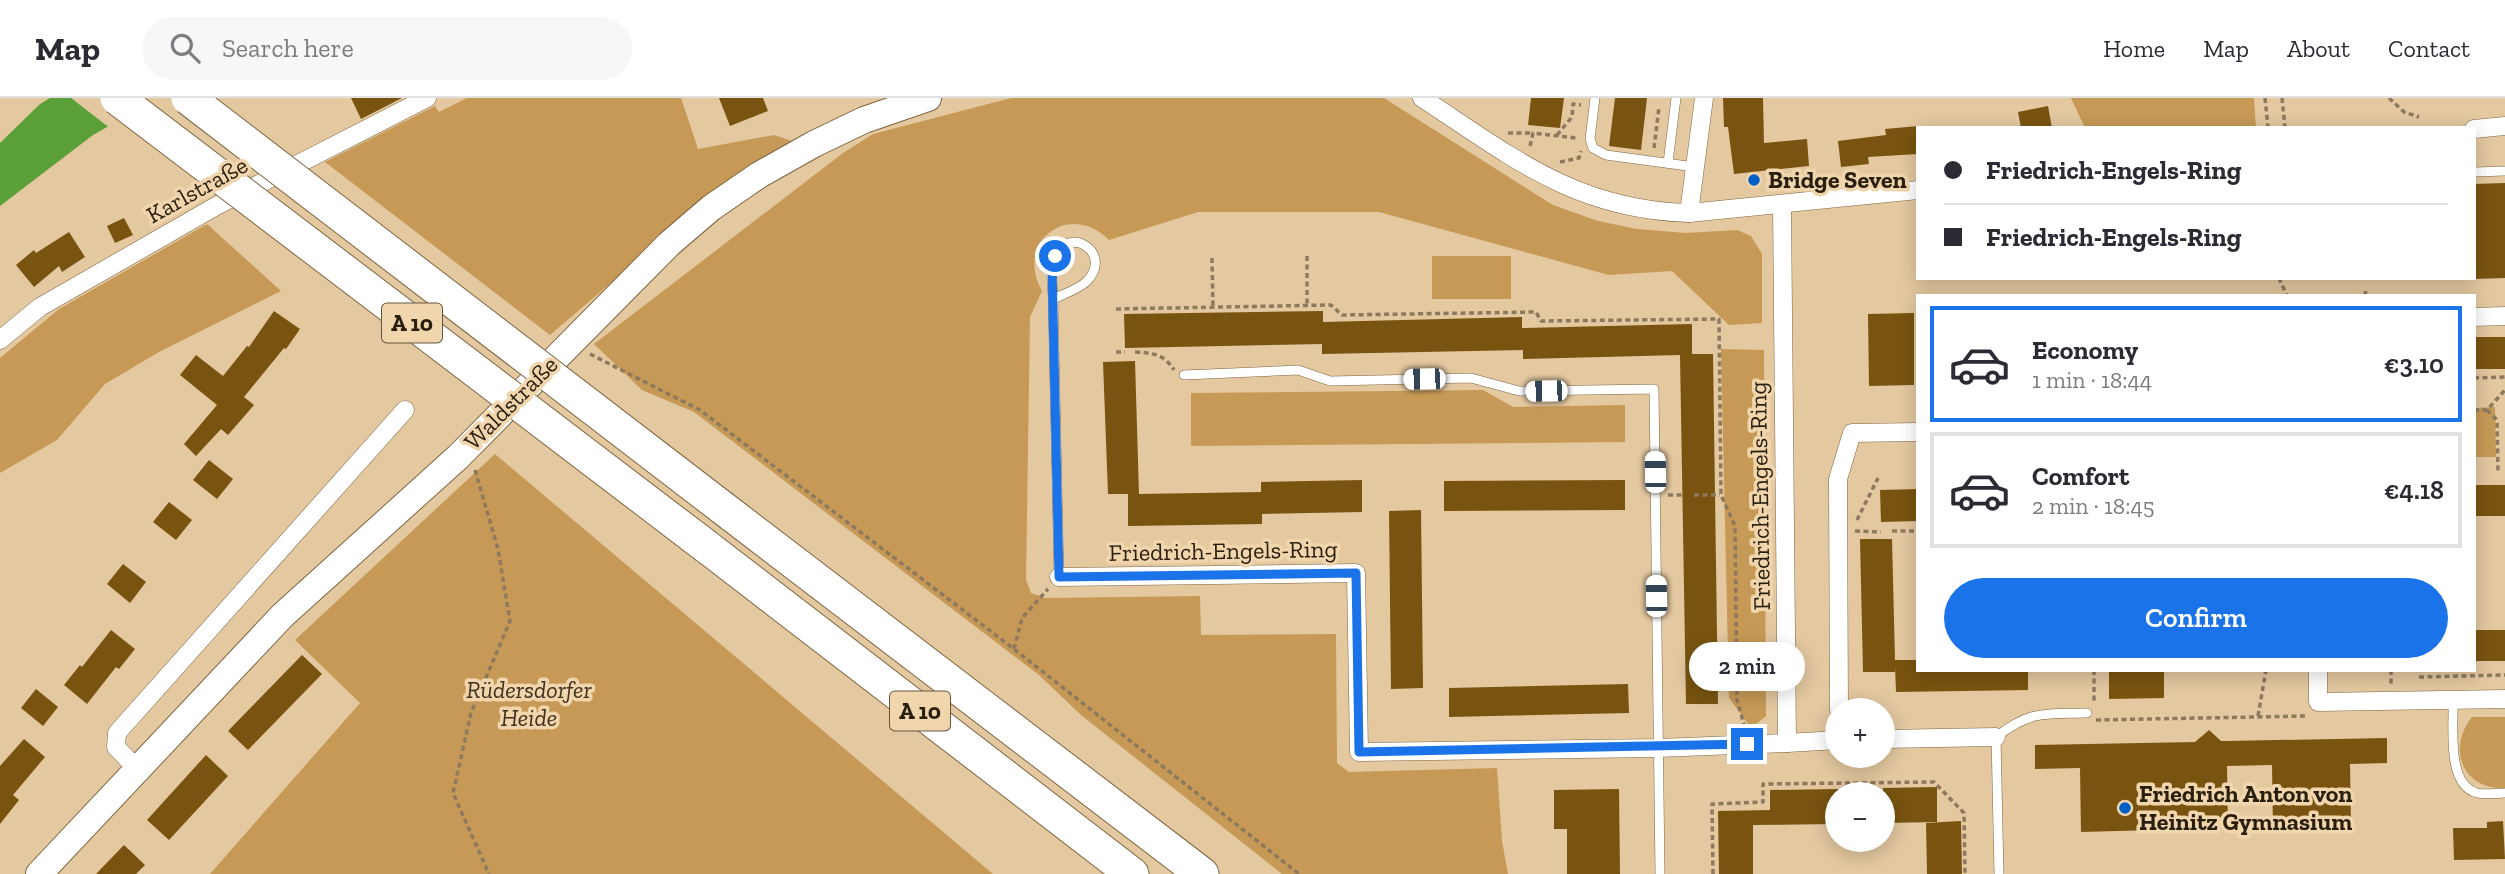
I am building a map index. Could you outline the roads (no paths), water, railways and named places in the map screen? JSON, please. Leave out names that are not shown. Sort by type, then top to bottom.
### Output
[{"type":"highway","name":"A 10","points":[[117,98],[1132,874]]},
{"type":"highway","name":"A 10","points":[[188,98],[1202,874]]},
{"type":"street","name":"Karlstraße","points":[[0,340],[40,307],[218,205],[427,98]]},
{"type":"street","name":"Waldstraße","points":[[38,874],[278,620],[448,466],[669,244],[710,208],[759,175],[814,144],[864,120],[928,98]]},
{"type":"street","points":[[1422,98],[1518,161],[1572,190],[1629,207],[1689,213],[1916,190]]},
{"type":"street","points":[[1689,213],[1704,98]]},
{"type":"street","points":[[2476,129],[2505,126]]},
{"type":"street","name":"Friedrich-Engels-Ring","points":[[1059,577],[1356,573],[1359,752],[1658,748],[1787,743],[1782,204]]},
{"type":"street","points":[[2476,317],[2505,316]]},
{"type":"street","points":[[136,768],[116,747],[117,733],[405,410]]},
{"type":"street","points":[[1839,698],[1838,479],[1852,433],[1916,432]]},
{"type":"street","points":[[2318,672],[2319,702],[2505,699]]},
{"type":"street","points":[[1895,739],[1996,737]]},
{"type":"street","points":[[1787,743],[1825,741]]},
{"type":"lane","points":[[1594,98],[1590,139],[1593,148],[1606,155],[1695,167]]},
{"type":"lane","points":[[1668,163],[1676,98]]},
{"type":"lane","points":[[2476,172],[2505,172]]},
{"type":"lane","points":[[1053,299],[1085,283],[1094,272],[1096,260],[1092,251],[1082,243],[1072,242],[1063,246],[1055,256],[1052,267],[1059,577]]},
{"type":"lane","points":[[1182,377],[1298,370],[1330,381],[1471,378],[1519,391],[1654,389],[1660,874]]},
{"type":"lane","points":[[2453,700],[2455,772],[2461,783],[2476,793],[2505,793]]},
{"type":"lane","points":[[1998,874],[1996,737],[2013,724],[2033,715],[2087,713]]},
{"type":"place","name":"Bridge Seven","points":[[1754,180]]},
{"type":"place","name":"Friedrich Anton von Heinitz Gymnasium","points":[[2125,808]]},
{"type":"park label","name":"Rüdersdorfer Heide","points":[[529,704]]}]
